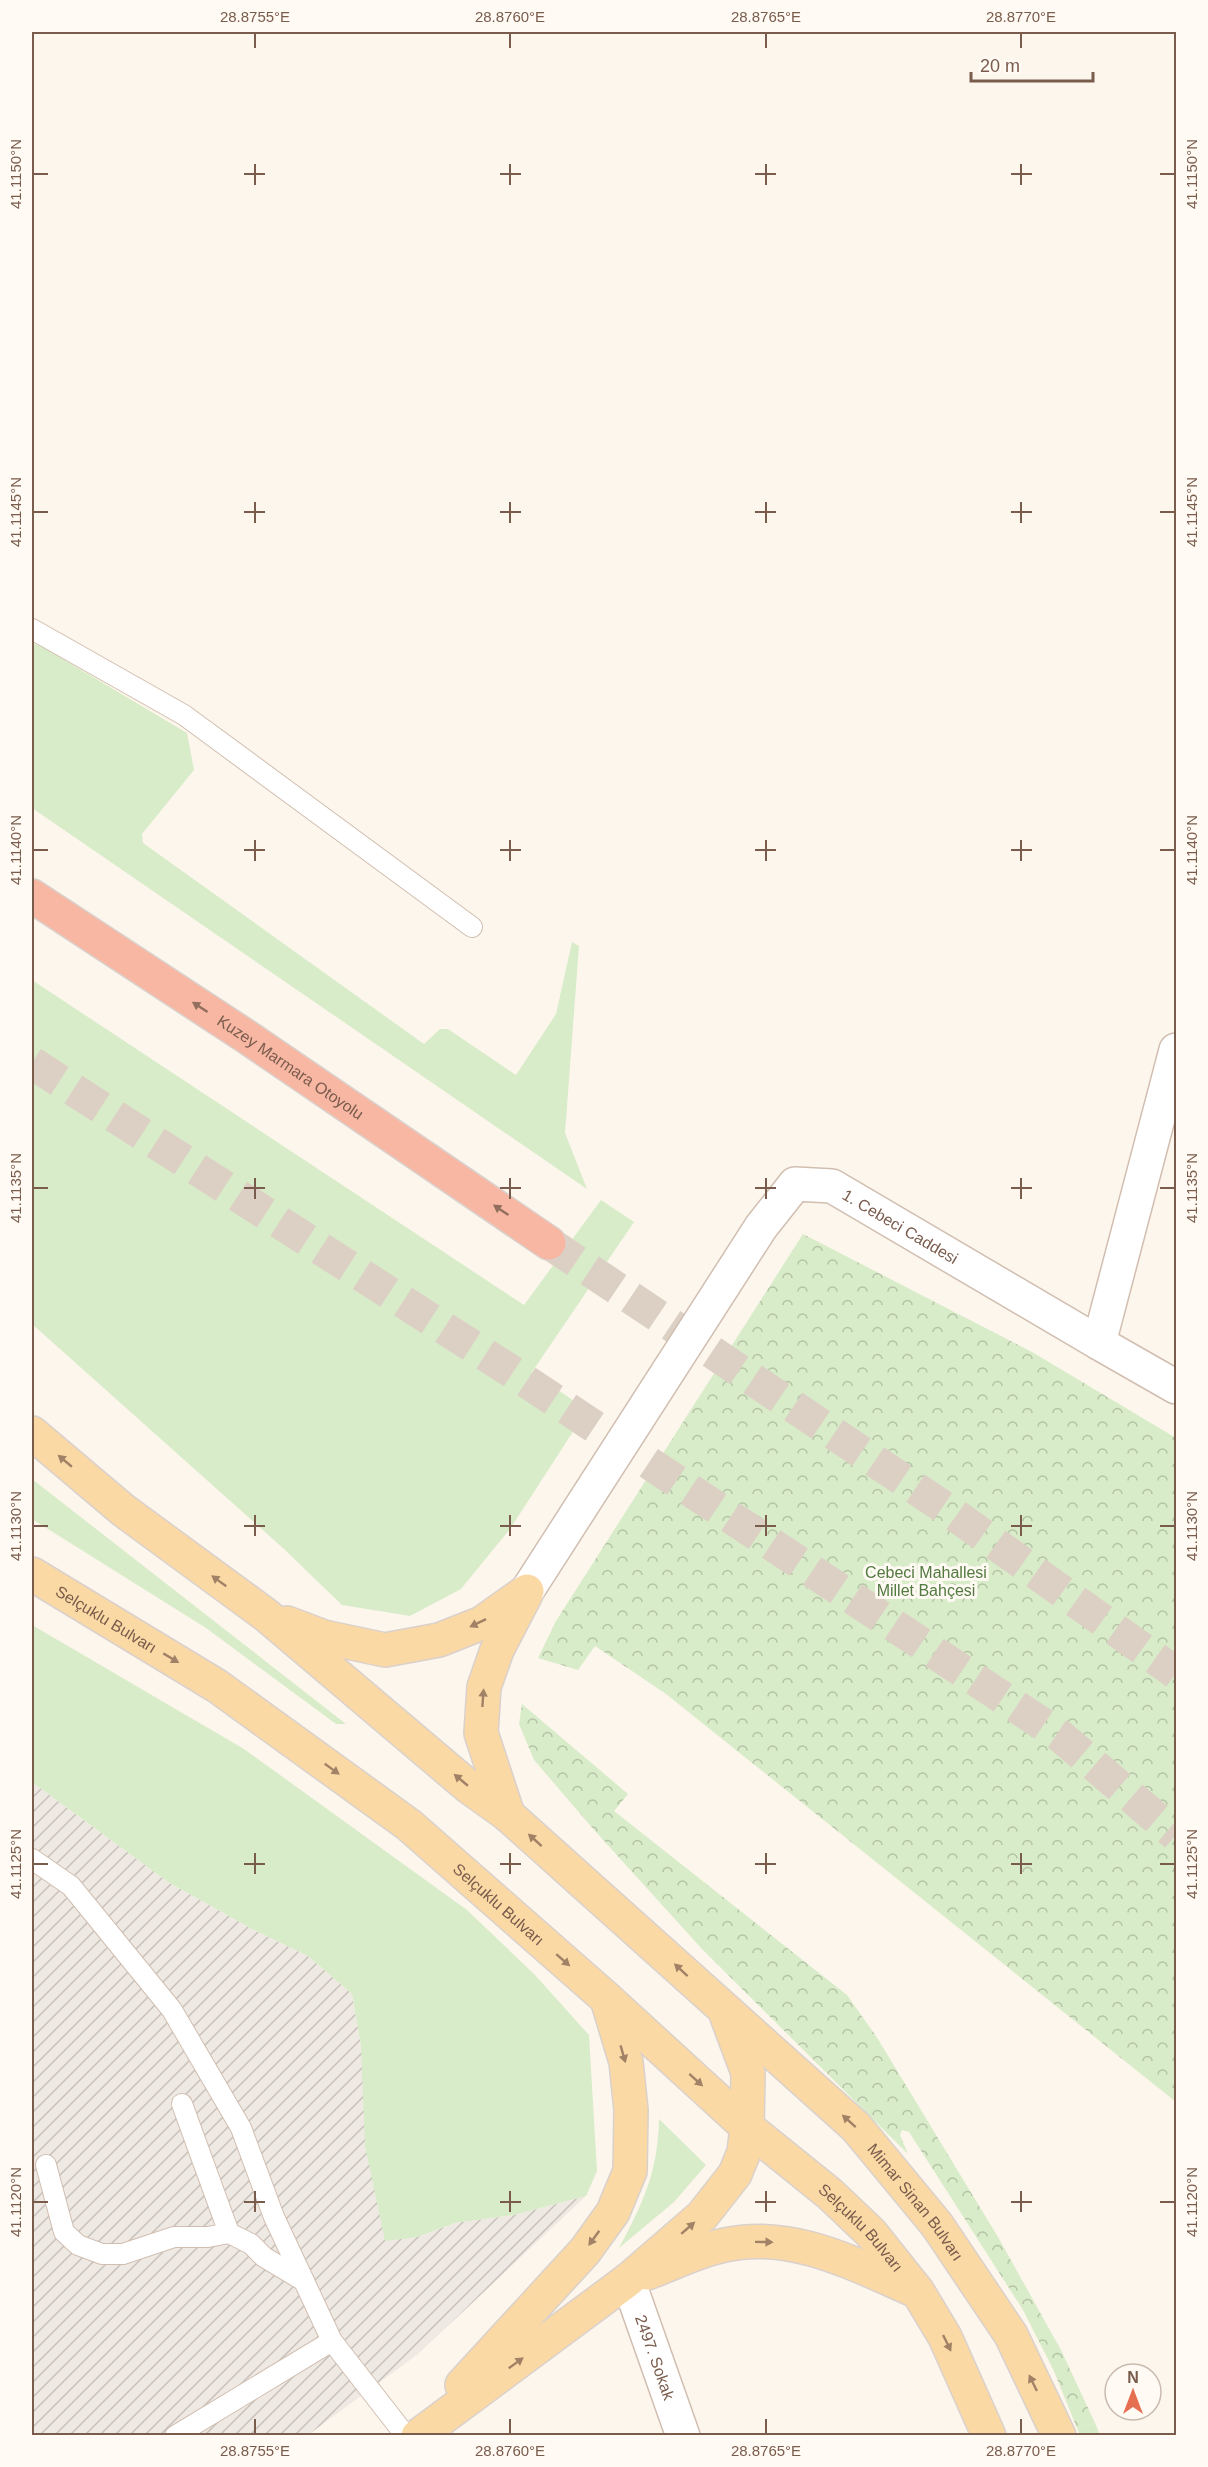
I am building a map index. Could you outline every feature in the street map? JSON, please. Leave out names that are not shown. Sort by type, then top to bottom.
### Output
[{"type":"highway","name":"Kuzey Marmara Otoyolu","points":[[32,896],[247,1037],[549,1243]]},
{"type":"main road","points":[[32,1433],[123,1510],[266,1615],[469,1787],[508,1815],[724,2009],[748,2073],[744,2152],[735,2174],[702,2216],[628,2280],[417,2436]]},
{"type":"main road","name":"Selçuklu Bulvarı","points":[[32,1574],[217,1686],[409,1825],[606,1998],[747,2127],[830,2194],[871,2234],[918,2292]]},
{"type":"main road","points":[[266,1615],[324,1637],[385,1650],[439,1640],[482,1623],[527,1592]]},
{"type":"main road","points":[[508,1815],[481,1733],[484,1687],[497,1650],[527,1592]]},
{"type":"main road","points":[[417,2436],[585,2251],[613,2212],[630,2171],[631,2110],[626,2062],[606,1998]]},
{"type":"main road","name":"Mimar Sinan Bulvarı","points":[[724,2009],[856,2127],[937,2225],[1011,2335],[1059,2436]]},
{"type":"main road","points":[[628,2280],[724,2245],[765,2240],[804,2246],[847,2260],[918,2292],[945,2337],[989,2436]]},
{"type":"street","points":[[1176,1050],[1100,1343],[1176,1387]]},
{"type":"street","name":"1. Cebeci Caddesi","points":[[527,1592],[761,1227],[795,1184],[832,1186],[1100,1343]]},
{"type":"street","name":"2497. Sokak","points":[[628,2280],[683,2436]]},
{"type":"lane","points":[[32,629],[184,715],[472,927]]},
{"type":"lane","points":[[32,1859],[71,1886],[172,2010],[241,2128],[274,2217],[332,2341],[406,2436]]},
{"type":"lane","points":[[182,2104],[229,2234]]},
{"type":"lane","points":[[46,2165],[64,2232],[78,2245],[102,2254],[123,2254],[174,2237],[208,2238],[229,2234],[251,2244],[264,2257],[304,2281]]},
{"type":"lane","points":[[175,2436],[332,2341]]},
{"type":"shaded area","points":[[32,1782],[168,1882],[252,1929],[308,1956],[352,1994],[361,2046],[417,2237],[455,2223],[514,2215],[586,2196],[418,2354],[308,2435],[32,2435]]},
{"type":"green space","points":[[32,643],[41,646],[187,733],[194,770],[142,834],[143,843],[424,1044],[440,1029],[448,1029],[516,1075],[556,1014],[572,942],[579,946],[565,1133],[587,1189],[32,808]]},
{"type":"green space","points":[[32,980],[524,1305],[601,1200],[634,1222],[532,1372],[587,1410],[510,1529],[461,1589],[410,1616],[342,1605],[284,1549],[32,1324]]},
{"type":"green space","name":"Cebeci Mahallesi Millet Bahçesi","points":[[803,1234],[1032,1352],[1176,1438],[1176,2102],[666,1694],[595,1646],[578,1670],[538,1658],[556,1621]]},
{"type":"green space","points":[[32,1479],[346,1724],[336,1724],[206,1628],[32,1519]]},
{"type":"green space","points":[[32,1625],[244,1749],[467,1910],[535,1975],[589,2035],[597,2171],[586,2196],[514,2215],[455,2223],[417,2237],[385,2241],[365,2146],[361,2046],[352,1994],[308,1956],[252,1929],[168,1882],[32,1782]]},
{"type":"green space","points":[[522,1704],[628,1794],[614,1811],[847,1995],[876,2036],[998,2237],[1061,2350],[1095,2423],[1077,2428],[1053,2369],[1023,2310],[909,2132],[902,2130],[900,2135],[908,2154],[702,1949],[595,1831],[534,1760],[519,1724]]},
{"type":"green space","points":[[659,2119],[706,2165],[674,2202],[619,2248],[648,2186],[656,2155]]},
{"type":"green space","points":[[1095,2423],[1100,2435],[1080,2435],[1077,2428]]},
{"type":"tunnel","points":[[32,1063],[503,1366],[1059,1735],[1176,1835]]},
{"type":"tunnel","points":[[549,1243],[948,1510],[1176,1673]]}]
